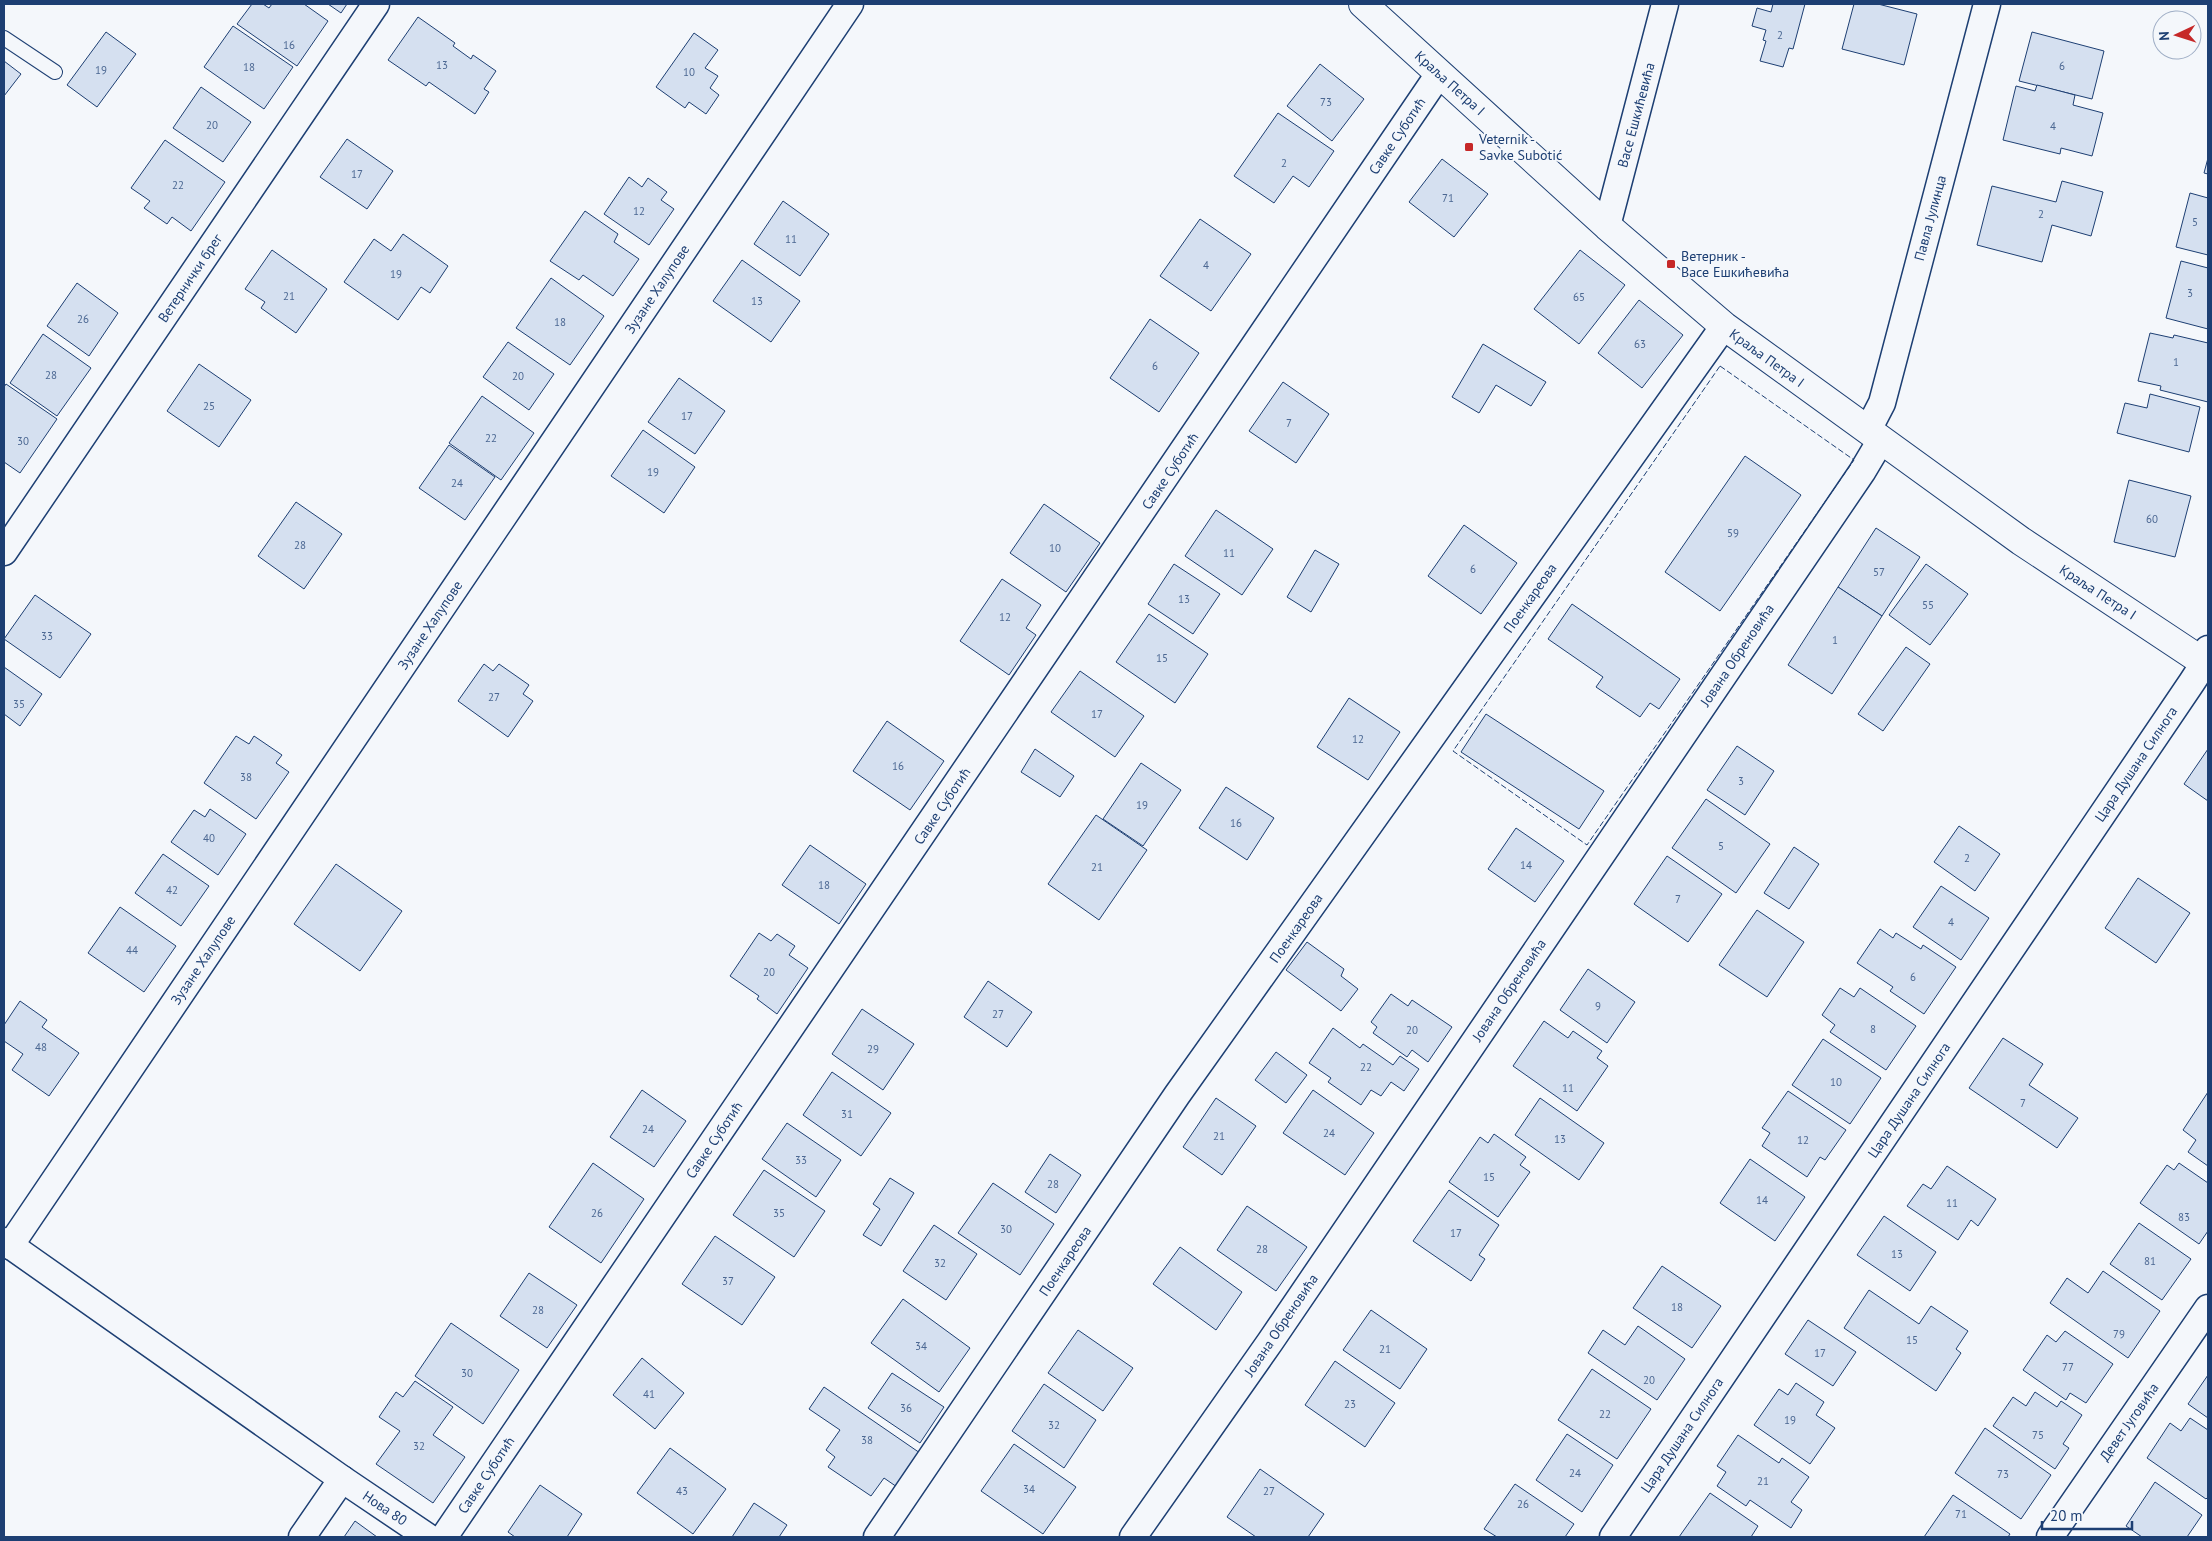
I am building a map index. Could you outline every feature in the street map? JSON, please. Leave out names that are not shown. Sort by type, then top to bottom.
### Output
[{"type":"street","name":"Ветернички брег","points":[[4,552],[376,4]]},
{"type":"street","name":"Зузане Халупове","points":[[7,1244],[850,4]]},
{"type":"street","name":"Краља Петра I","points":[[1364,4],[1606,226],[1724,326],[2021,542],[2207,659]]},
{"type":"street","name":"Васе Ешкићевића","points":[[1606,226],[1665,4]]},
{"type":"street","name":"Павла Јулинца","points":[[1874,435],[1987,4]]},
{"type":"street","name":"Савке Суботић","points":[[444,1537],[1439,74]]},
{"type":"street","name":"Поенкареова","points":[[877,1537],[1177,1095],[1724,326]]},
{"type":"street","name":"Јована Обреновића","points":[[1133,1537],[1276,1334],[1862,472],[1874,435]]},
{"type":"street","name":"Цара Душана Силнога","points":[[1613,1537],[2207,659]]},
{"type":"street","name":"Нова 80","points":[[7,1244],[342,1479],[428,1537]]},
{"type":"street","name":"Девет Југовића","points":[[2050,1537],[2208,1308]]},
{"type":"street","points":[[302,1537],[342,1479]]},
{"type":"lane","points":[[4,38],[55,72]]},
{"type":"building","points":[[252,4],[263,4],[269,8],[272,4],[304,4],[328,21],[297,66],[237,24]]},
{"type":"building","points":[[328,4],[347,4],[341,13]]},
{"type":"building","points":[[1773,4],[1805,4],[1793,49],[1789,48],[1783,67],[1760,61],[1766,41],[1763,40],[1766,30],[1752,26],[1757,8],[1771,12]]},
{"type":"building","points":[[1854,4],[1878,4],[1917,14],[1904,65],[1842,49]]},
{"type":"building","points":[[418,17],[455,43],[453,46],[471,59],[473,55],[496,71],[484,89],[489,92],[475,114],[429,82],[426,86],[388,60]]},
{"type":"building","points":[[233,26],[293,67],[264,109],[204,67]]},
{"type":"building","points":[[106,32],[136,54],[97,107],[67,85]]},
{"type":"building","points":[[2032,32],[2104,51],[2092,99],[2019,81]]},
{"type":"building","points":[[694,33],[718,50],[705,68],[718,76],[710,88],[719,95],[706,114],[689,102],[685,108],[656,87]]},
{"type":"building","points":[[4,61],[21,74],[4,96]]},
{"type":"building","points":[[1320,64],[1364,99],[1332,141],[1287,106]]},
{"type":"building","points":[[2037,85],[2075,95],[2073,105],[2103,113],[2092,156],[2061,148],[2060,154],[2003,140],[2016,86],[2035,91]]},
{"type":"building","points":[[201,87],[251,122],[223,162],[173,128]]},
{"type":"building","points":[[1278,113],[1334,151],[1309,187],[1293,176],[1274,203],[1234,176]]},
{"type":"building","points":[[347,139],[393,171],[367,209],[320,177]]},
{"type":"building","points":[[165,140],[225,182],[191,231],[172,217],[167,224],[144,208],[150,201],[131,188]]},
{"type":"building","points":[[2208,158],[2208,174],[2204,173]]},
{"type":"building","points":[[1442,159],[1488,194],[1454,237],[1409,202]]},
{"type":"building","points":[[629,177],[642,187],[648,178],[667,192],[661,200],[674,209],[649,245],[604,214]]},
{"type":"building","points":[[2062,181],[2103,192],[2091,236],[2052,225],[2042,262],[1977,245],[1992,186],[2056,202]]},
{"type":"building","points":[[2190,193],[2208,198],[2208,255],[2176,247]]},
{"type":"building","points":[[783,201],[829,234],[800,276],[754,244]]},
{"type":"building","points":[[585,211],[618,234],[614,242],[639,259],[613,296],[583,275],[579,280],[550,261]]},
{"type":"building","points":[[1200,219],[1251,254],[1211,311],[1160,276]]},
{"type":"building","points":[[403,234],[448,266],[430,293],[421,287],[398,320],[344,282],[374,239],[391,251]]},
{"type":"building","points":[[272,250],[327,289],[296,333],[261,308],[265,302],[245,289]]},
{"type":"building","points":[[1580,250],[1625,285],[1579,344],[1534,309]]},
{"type":"building","points":[[742,260],[800,301],[771,342],[713,301]]},
{"type":"building","points":[[2181,261],[2208,268],[2208,329],[2166,318]]},
{"type":"building","points":[[551,278],[604,316],[570,365],[516,328]]},
{"type":"building","points":[[77,283],[118,313],[89,356],[47,326]]},
{"type":"building","points":[[1639,300],[1683,335],[1642,388],[1598,353]]},
{"type":"building","points":[[1150,319],[1199,353],[1159,412],[1110,378]]},
{"type":"building","points":[[2150,333],[2173,338],[2174,335],[2208,343],[2208,402],[2160,390],[2161,386],[2138,381]]},
{"type":"building","points":[[43,334],[91,368],[57,416],[10,383]]},
{"type":"building","points":[[508,342],[554,374],[529,410],[483,377]]},
{"type":"building","points":[[1483,344],[1546,382],[1531,406],[1496,385],[1479,413],[1452,397]]},
{"type":"building","points":[[199,364],[251,400],[219,447],[167,411]]},
{"type":"building","points":[[679,378],[725,411],[695,454],[648,422]]},
{"type":"building","points":[[1283,382],[1329,414],[1296,463],[1249,431]]},
{"type":"building","points":[[6,384],[57,419],[20,473],[4,462],[4,387]]},
{"type":"building","points":[[2150,394],[2200,407],[2189,452],[2117,433],[2125,403],[2147,408]]},
{"type":"building","points":[[482,396],[534,433],[501,480],[449,443]]},
{"type":"building","points":[[643,430],[695,467],[664,513],[611,476]]},
{"type":"building","points":[[449,445],[495,477],[465,520],[419,488]]},
{"type":"building","points":[[1745,456],[1801,495],[1720,611],[1665,572]]},
{"type":"building","points":[[2129,480],[2191,496],[2175,557],[2114,542]]},
{"type":"building","points":[[296,502],[342,534],[304,589],[258,556]]},
{"type":"building","points":[[1044,504],[1100,543],[1066,592],[1010,553]]},
{"type":"building","points":[[1216,510],[1273,549],[1242,595],[1185,556]]},
{"type":"building","points":[[1464,525],[1517,563],[1481,614],[1428,576]]},
{"type":"building","points":[[1876,528],[1920,557],[1882,616],[1838,587]]},
{"type":"building","points":[[1315,550],[1339,564],[1311,612],[1287,597]]},
{"type":"building","points":[[1174,564],[1220,594],[1193,634],[1148,604]]},
{"type":"building","points":[[1926,564],[1968,594],[1930,645],[1889,615]]},
{"type":"building","points":[[1002,579],[1041,605],[1026,628],[1036,635],[1009,675],[960,641]]},
{"type":"building","points":[[1838,587],[1882,616],[1832,694],[1788,665]]},
{"type":"building","points":[[35,595],[91,634],[60,678],[4,639]]},
{"type":"building","points":[[1572,604],[1680,679],[1659,709],[1650,703],[1640,717],[1596,687],[1603,677],[1548,639]]},
{"type":"building","points":[[1149,614],[1208,654],[1175,703],[1116,662]]},
{"type":"building","points":[[1906,647],[1930,664],[1883,731],[1858,714]]},
{"type":"building","points":[[484,664],[493,671],[499,664],[529,685],[523,694],[533,701],[508,737],[458,701]]},
{"type":"building","points":[[4,667],[42,694],[20,726],[4,714]]},
{"type":"building","points":[[1080,671],[1144,716],[1115,757],[1051,712]]},
{"type":"building","points":[[1349,698],[1400,732],[1368,780],[1317,747]]},
{"type":"building","points":[[1486,714],[1604,791],[1579,829],[1461,752]]},
{"type":"building","points":[[887,721],[944,761],[910,810],[853,771]]},
{"type":"building","points":[[236,736],[249,744],[254,736],[282,755],[276,763],[289,772],[256,819],[204,783]]},
{"type":"building","points":[[1737,746],[1774,771],[1745,815],[1707,790]]},
{"type":"building","points":[[1035,749],[1074,776],[1060,797],[1021,772]]},
{"type":"building","points":[[2208,749],[2208,801],[2184,784]]},
{"type":"building","points":[[1141,763],[1181,790],[1143,846],[1103,819]]},
{"type":"building","points":[[1226,787],[1274,818],[1247,860],[1199,828]]},
{"type":"building","points":[[1706,799],[1770,844],[1736,893],[1672,848]]},
{"type":"building","points":[[210,809],[246,834],[218,875],[171,842],[194,810],[205,817]]},
{"type":"building","points":[[1096,815],[1147,850],[1099,920],[1048,884]]},
{"type":"building","points":[[1959,826],[2000,854],[1975,891],[1934,862]]},
{"type":"building","points":[[1516,828],[1564,861],[1535,902],[1488,869]]},
{"type":"building","points":[[810,845],[866,884],[839,924],[782,885]]},
{"type":"building","points":[[1794,847],[1819,864],[1789,909],[1764,893]]},
{"type":"building","points":[[163,854],[209,886],[181,926],[135,893]]},
{"type":"building","points":[[1667,856],[1722,894],[1688,942],[1634,904]]},
{"type":"building","points":[[336,864],[402,911],[360,971],[294,924]]},
{"type":"building","points":[[2138,878],[2190,913],[2156,963],[2105,928]]},
{"type":"building","points":[[1941,886],[1989,918],[1961,960],[1913,927]]},
{"type":"building","points":[[120,907],[176,946],[144,992],[88,953]]},
{"type":"building","points":[[1757,910],[1804,942],[1767,997],[1719,965]]},
{"type":"building","points":[[1880,929],[1893,938],[1896,933],[1921,949],[1923,945],[1956,967],[1924,1014],[1890,991],[1893,987],[1857,963]]},
{"type":"building","points":[[759,933],[771,941],[777,934],[795,946],[789,955],[808,968],[777,1014],[757,999],[759,996],[730,976]]},
{"type":"building","points":[[1307,942],[1344,969],[1341,976],[1358,989],[1341,1011],[1286,970]]},
{"type":"building","points":[[1588,969],[1635,1002],[1607,1043],[1560,1010]]},
{"type":"building","points":[[988,981],[1032,1012],[1007,1047],[964,1017]]},
{"type":"building","points":[[1840,988],[1854,997],[1860,988],[1916,1026],[1886,1070],[1830,1032],[1835,1025],[1822,1015]]},
{"type":"building","points":[[1391,994],[1408,1006],[1412,1000],[1452,1027],[1428,1062],[1412,1050],[1407,1057],[1373,1033],[1377,1027],[1371,1022]]},
{"type":"building","points":[[20,1001],[47,1020],[42,1027],[79,1053],[49,1096],[12,1070],[23,1054],[4,1041],[4,1025]]},
{"type":"building","points":[[862,1009],[914,1044],[883,1090],[832,1054]]},
{"type":"building","points":[[1544,1021],[1568,1038],[1573,1031],[1602,1051],[1597,1058],[1608,1066],[1577,1111],[1513,1066]]},
{"type":"building","points":[[1333,1028],[1360,1048],[1363,1044],[1393,1065],[1400,1056],[1419,1069],[1404,1091],[1391,1082],[1381,1096],[1371,1090],[1361,1105],[1328,1082],[1331,1078],[1309,1063]]},
{"type":"building","points":[[2003,1038],[2043,1064],[2029,1085],[2078,1118],[2057,1148],[1969,1088]]},
{"type":"building","points":[[1823,1039],[1881,1078],[1850,1124],[1792,1085]]},
{"type":"building","points":[[1276,1052],[1307,1075],[1286,1103],[1255,1080]]},
{"type":"building","points":[[832,1072],[891,1113],[861,1156],[803,1115]]},
{"type":"building","points":[[642,1090],[686,1121],[654,1167],[610,1137]]},
{"type":"building","points":[[1313,1090],[1374,1133],[1345,1175],[1283,1133]]},
{"type":"building","points":[[1788,1091],[1846,1130],[1825,1160],[1820,1157],[1807,1177],[1762,1146],[1770,1133],[1762,1128]]},
{"type":"building","points":[[2208,1092],[2208,1166],[2188,1152],[2196,1140],[2183,1130]]},
{"type":"building","points":[[1216,1098],[1256,1126],[1222,1175],[1183,1147]]},
{"type":"building","points":[[1540,1098],[1604,1143],[1579,1180],[1515,1135]]},
{"type":"building","points":[[787,1123],[841,1160],[816,1197],[762,1159]]},
{"type":"building","points":[[1494,1134],[1526,1157],[1520,1165],[1530,1172],[1498,1217],[1449,1182],[1480,1137],[1488,1143]]},
{"type":"building","points":[[1050,1154],[1081,1175],[1056,1213],[1025,1192]]},
{"type":"building","points":[[1750,1159],[1805,1197],[1775,1241],[1720,1203]]},
{"type":"building","points":[[593,1163],[644,1199],[601,1263],[549,1227]]},
{"type":"building","points":[[2179,1163],[2208,1183],[2208,1231],[2199,1244],[2140,1203],[2167,1165],[2174,1170]]},
{"type":"building","points":[[1947,1166],[1996,1199],[1978,1226],[1971,1220],[1958,1240],[1907,1206],[1923,1184],[1931,1189]]},
{"type":"building","points":[[764,1170],[825,1211],[794,1257],[733,1215]]},
{"type":"building","points":[[890,1178],[914,1193],[881,1246],[863,1235],[880,1209],[873,1204]]},
{"type":"building","points":[[993,1183],[1054,1224],[1020,1275],[958,1233]]},
{"type":"building","points":[[1449,1190],[1499,1225],[1479,1255],[1485,1259],[1471,1281],[1413,1241]]},
{"type":"building","points":[[1247,1206],[1307,1247],[1276,1291],[1217,1250]]},
{"type":"building","points":[[1884,1216],[1936,1252],[1910,1291],[1857,1255]]},
{"type":"building","points":[[2139,1223],[2191,1259],[2162,1300],[2110,1264]]},
{"type":"building","points":[[934,1225],[977,1254],[946,1300],[903,1271]]},
{"type":"building","points":[[715,1236],[775,1277],[742,1325],[682,1284]]},
{"type":"building","points":[[1180,1247],[1242,1292],[1216,1330],[1153,1284]]},
{"type":"building","points":[[1662,1266],[1721,1306],[1692,1348],[1633,1308]]},
{"type":"building","points":[[2103,1271],[2160,1311],[2128,1358],[2050,1303],[2067,1278],[2088,1293]]},
{"type":"building","points":[[529,1273],[577,1305],[547,1348],[500,1316]]},
{"type":"building","points":[[1869,1290],[1919,1324],[1931,1306],[1968,1331],[1956,1349],[1961,1353],[1936,1391],[1844,1328]]},
{"type":"building","points":[[903,1299],[970,1348],[939,1392],[871,1343]]},
{"type":"building","points":[[1371,1310],[1427,1349],[1400,1389],[1343,1350]]},
{"type":"building","points":[[1808,1320],[1856,1352],[1833,1386],[1785,1354]]},
{"type":"building","points":[[451,1323],[519,1370],[483,1424],[415,1376]]},
{"type":"building","points":[[1638,1326],[1685,1359],[1657,1400],[1588,1353],[1603,1330],[1625,1345]]},
{"type":"building","points":[[1078,1330],[1133,1368],[1103,1411],[1048,1373]]},
{"type":"building","points":[[2065,1331],[2113,1364],[2086,1403],[2070,1393],[2066,1400],[2023,1370],[2047,1335],[2056,1342]]},
{"type":"building","points":[[642,1358],[684,1393],[655,1429],[613,1395]]},
{"type":"building","points":[[1335,1361],[1395,1403],[1365,1447],[1305,1405]]},
{"type":"building","points":[[1592,1369],[1651,1409],[1617,1459],[1558,1420]]},
{"type":"building","points":[[892,1373],[944,1407],[920,1443],[868,1408]]},
{"type":"building","points":[[2208,1375],[2208,1418],[2188,1404]]},
{"type":"building","points":[[415,1381],[453,1407],[433,1435],[465,1457],[433,1503],[376,1464],[400,1431],[379,1417],[396,1392],[403,1397]]},
{"type":"building","points":[[1796,1383],[1824,1402],[1816,1415],[1835,1428],[1810,1464],[1754,1425],[1779,1389],[1788,1395]]},
{"type":"building","points":[[1044,1384],[1096,1420],[1064,1468],[1012,1431]]},
{"type":"building","points":[[824,1387],[920,1453],[897,1487],[884,1478],[871,1496],[828,1467],[835,1457],[826,1450],[840,1430],[809,1409]]},
{"type":"building","points":[[2035,1392],[2057,1407],[2061,1401],[2082,1415],[2063,1444],[2069,1448],[2055,1469],[1993,1426],[2013,1397],[2026,1406]]},
{"type":"building","points":[[2190,1418],[2208,1430],[2208,1497],[2206,1499],[2147,1458],[2170,1423],[2181,1431]]},
{"type":"building","points":[[1985,1428],[2051,1475],[2021,1519],[1955,1473]]},
{"type":"building","points":[[1567,1434],[1613,1465],[1582,1512],[1536,1480]]},
{"type":"building","points":[[1738,1435],[1779,1463],[1782,1458],[1809,1477],[1791,1502],[1802,1510],[1791,1528],[1750,1500],[1746,1506],[1717,1486],[1726,1472],[1717,1466]]},
{"type":"building","points":[[1014,1444],[1076,1487],[1043,1534],[981,1491]]},
{"type":"building","points":[[670,1448],[726,1489],[693,1534],[637,1493]]},
{"type":"building","points":[[1260,1469],[1324,1514],[1308,1537],[1256,1537],[1227,1517]]},
{"type":"building","points":[[2155,1482],[2202,1515],[2187,1537],[2142,1537],[2126,1526]]},
{"type":"building","points":[[1515,1484],[1574,1524],[1565,1537],[1497,1537],[1484,1529]]},
{"type":"building","points":[[540,1485],[582,1514],[567,1537],[515,1537],[508,1532]]},
{"type":"building","points":[[1710,1493],[1758,1526],[1751,1537],[1679,1537]]},
{"type":"building","points":[[1953,1495],[2010,1534],[2008,1537],[1924,1537]]},
{"type":"building","points":[[754,1503],[787,1525],[779,1537],[732,1537]]},
{"type":"building","points":[[355,1521],[377,1537],[344,1537]]},
{"type":"fence","points":[[1720,366],[1854,460],[1587,845],[1453,751],[1720,366]]},
{"type":"place","name":"Veternik - Savke Subotić","points":[[1469,147]]},
{"type":"place","name":"Ветерник - Васе Ешкићевића","points":[[1671,264]]}]
